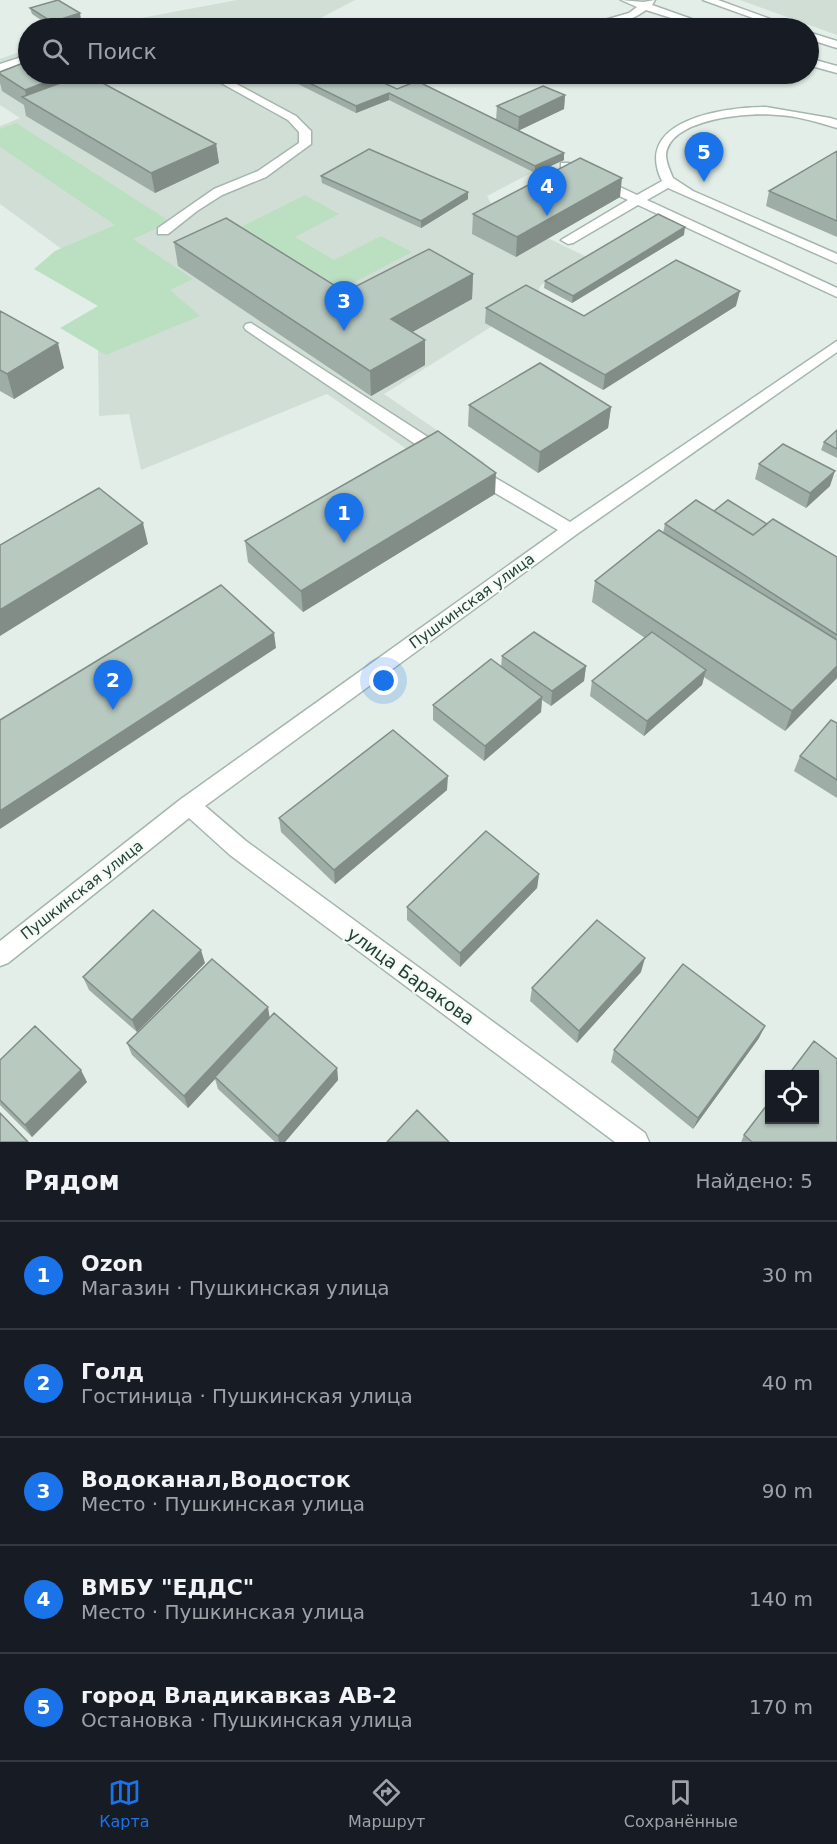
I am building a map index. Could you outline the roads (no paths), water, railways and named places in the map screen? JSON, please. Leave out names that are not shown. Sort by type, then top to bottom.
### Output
[{"type":"street","points":[[626,0],[650,3],[687,18]]},
{"type":"street","points":[[708,0],[760,18]]},
{"type":"street","points":[[621,18],[633,15],[650,3]]},
{"type":"street","points":[[819,39],[837,45]]},
{"type":"street","points":[[0,68],[18,62]]},
{"type":"street","points":[[819,64],[837,70]]},
{"type":"street","points":[[163,231],[192,208],[218,192],[262,174],[305,144],[305,131],[292,118],[229,84]]},
{"type":"street","points":[[837,124],[818,117],[744,110],[715,115],[686,125],[665,141],[660,162],[669,182],[688,194],[837,259]]},
{"type":"street","points":[[565,166],[837,293]]},
{"type":"street","points":[[568,240],[669,182]]},
{"type":"street","points":[[251,327],[438,452],[571,530]]},
{"type":"street","name":"Пушкинская улица","points":[[0,955],[189,805],[571,530],[837,345]]},
{"type":"street","name":"улица Баракова","points":[[189,805],[238,848],[636,1142]]},
{"type":"place","name":"город Владикавказ АВ-2","points":[[704,182]]},
{"type":"place","name":"ВМБУ \"ЕДДС\"","points":[[547,216]]},
{"type":"place","name":"Водоканал,Водосток","points":[[344,331]]},
{"type":"place","name":"Ozon","points":[[344,543]]},
{"type":"place","name":"Голд","points":[[113,710]]}]
